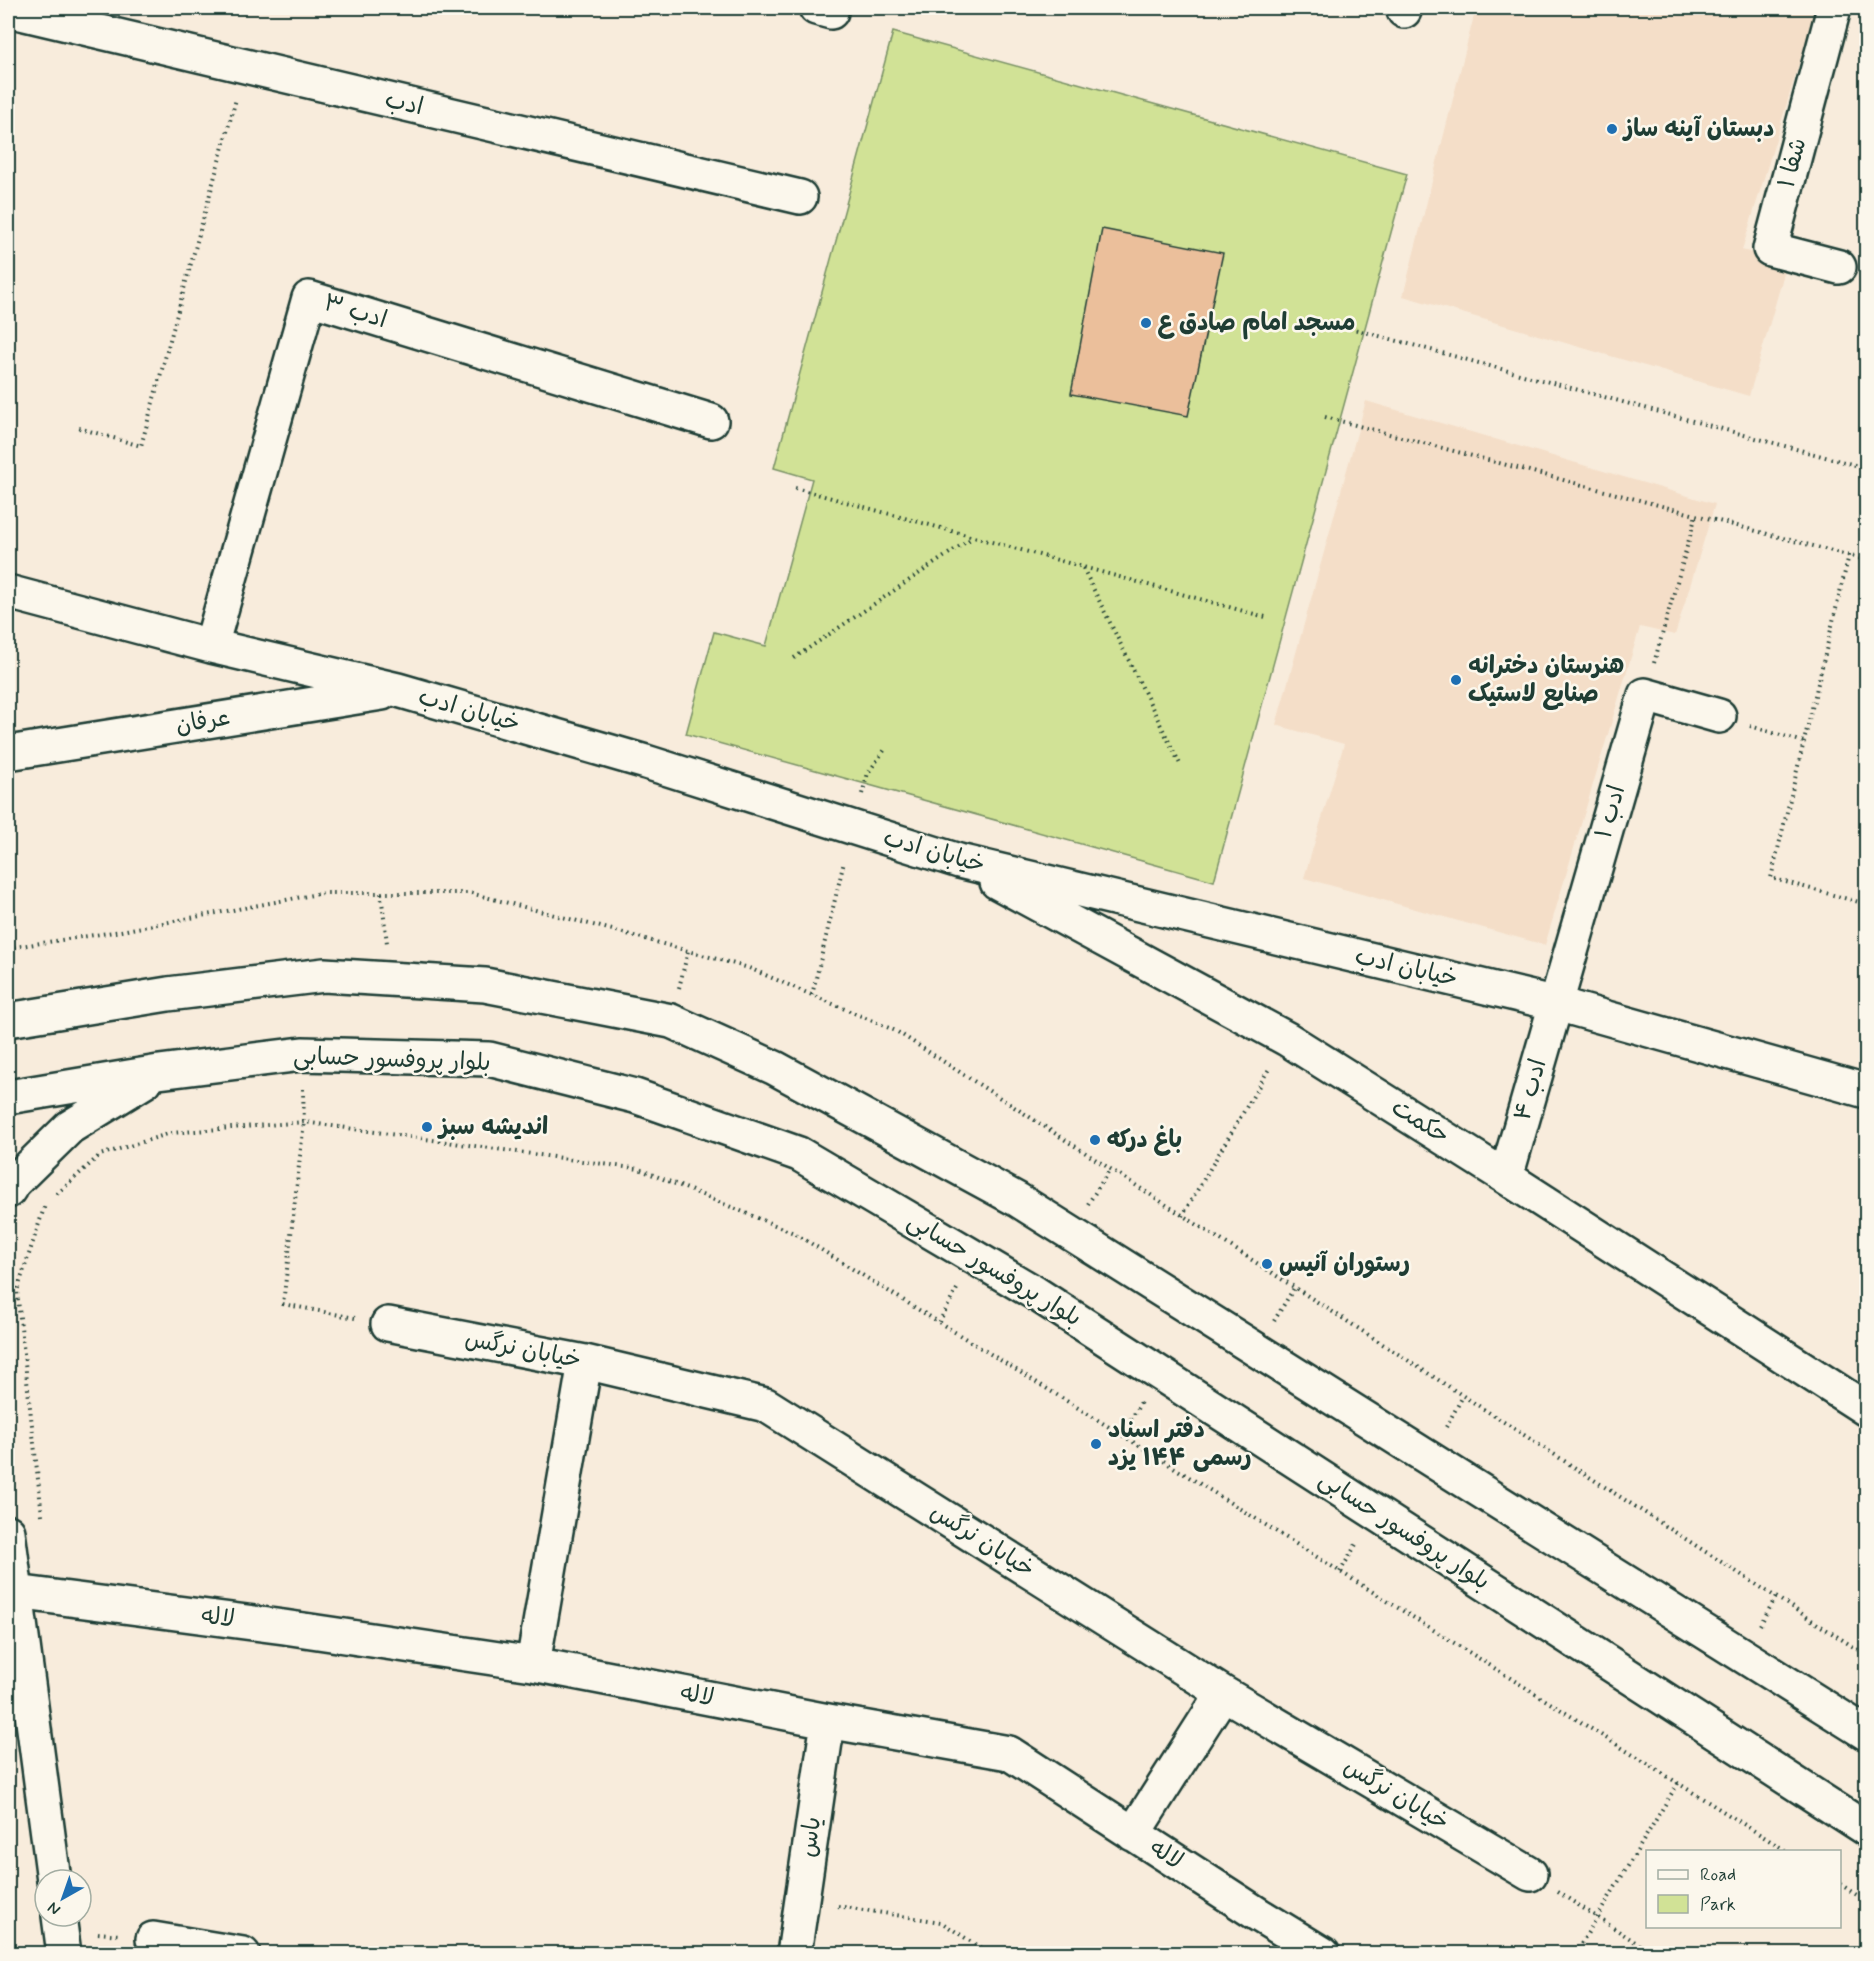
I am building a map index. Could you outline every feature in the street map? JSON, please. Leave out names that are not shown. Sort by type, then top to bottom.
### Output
[{"type":"street","name":"شفا ۱","points":[[1834,8],[1770,249],[1839,267]]},
{"type":"street","name":"ادب","points":[[8,10],[800,197]]},
{"type":"street","name":"ادب ۳","points":[[211,646],[309,298],[711,421]]},
{"type":"street","name":"خیابان ادب","points":[[8,591],[211,646],[399,690],[646,762],[959,861],[1557,1004],[1866,1091]]},
{"type":"street","name":"عرفان","points":[[8,753],[399,690]]},
{"type":"street","points":[[1645,695],[1719,716]]},
{"type":"street","name":"ادب ۱","points":[[1557,1004],[1645,695]]},
{"type":"street","name":"حکمت","points":[[959,861],[1287,1039],[1506,1176],[1866,1409]]},
{"type":"street","points":[[8,1020],[168,994],[324,975],[485,985],[671,1022],[775,1068],[1018,1200],[1866,1733]]},
{"type":"street","name":"ادب ۴","points":[[1506,1176],[1557,1004]]},
{"type":"street","name":"بلوار پروفسور حسابی","points":[[8,1097],[159,1072],[302,1054],[489,1059],[635,1096],[799,1154],[1035,1293],[1866,1829]]},
{"type":"street","points":[[8,1191],[14,1182],[70,1127],[159,1072]]},
{"type":"street","name":"خیابان نرگس","points":[[388,1324],[585,1362],[766,1405],[1223,1693],[1530,1874]]},
{"type":"street","points":[[533,1664],[585,1362]]},
{"type":"street","points":[[8,1532],[52,1868]]},
{"type":"street","name":"لاله","points":[[16,1592],[284,1627],[533,1664],[828,1721],[1009,1753],[1323,1953]]},
{"type":"street","points":[[1133,1834],[1223,1693]]},
{"type":"street","name":"یاس","points":[[794,1953],[828,1721]]},
{"type":"street","points":[[153,1939],[243,1953]]},
{"type":"path","points":[[79,428],[141,446],[245,66]]},
{"type":"path","points":[[1350,328],[1866,468]]},
{"type":"path","points":[[1325,417],[1866,560]]},
{"type":"path","points":[[795,488],[1269,618]]},
{"type":"path","points":[[1645,695],[1696,515]]},
{"type":"path","points":[[794,658],[973,537]]},
{"type":"path","points":[[1849,555],[1771,878],[1866,904]]},
{"type":"path","points":[[1083,568],[1180,764]]},
{"type":"path","points":[[1719,716],[1804,742]]},
{"type":"path","points":[[812,995],[852,827],[868,773],[886,748]]},
{"type":"path","points":[[381,893],[392,979]]},
{"type":"path","points":[[1182,1216],[1287,1039]]},
{"type":"path","points":[[304,1122],[283,1304],[388,1324]]},
{"type":"path","points":[[1575,1953],[1678,1783]]},
{"type":"path","points":[[1530,1874],[1654,1953]]},
{"type":"path","points":[[1841,1885],[1866,1901]]},
{"type":"path","points":[[801,1901],[941,1922],[990,1953]]},
{"type":"path","points":[[62,1933],[153,1939]]},
{"type":"shaded area","name":"دبستان آینه ساز","points":[[1476,8],[1816,8],[1742,250],[1787,263],[1749,396],[1403,296]]},
{"type":"shaded area","name":"هنرستان دخترانه صنایع لاستیک","points":[[1366,401],[1715,504],[1675,635],[1640,627],[1545,945],[1304,878],[1344,744],[1276,725]]},
{"type":"green space","points":[[893,32],[1407,174],[1214,881],[686,734],[714,632],[766,646],[812,479],[774,468]]},
{"type":"building","name":"مسجد امام صادق ع","points":[[1102,229],[1223,253],[1188,416],[1071,394]]},
{"type":"place","name":"دبستان آینه ساز","points":[[1612,129]]},
{"type":"place","name":"مسجد امام صادق ع","points":[[1146,323]]},
{"type":"place","name":"هنرستان دخترانه صنایع لاستیک","points":[[1456,680]]},
{"type":"place","name":"اندیشه سبز","points":[[427,1127]]},
{"type":"place","name":"باغ درکه","points":[[1095,1140]]},
{"type":"place","name":"رستوران آنیس","points":[[1267,1264]]},
{"type":"place","name":"دفتر اسناد رسمی ۱۴۴ یزد","points":[[1096,1444]]}]
